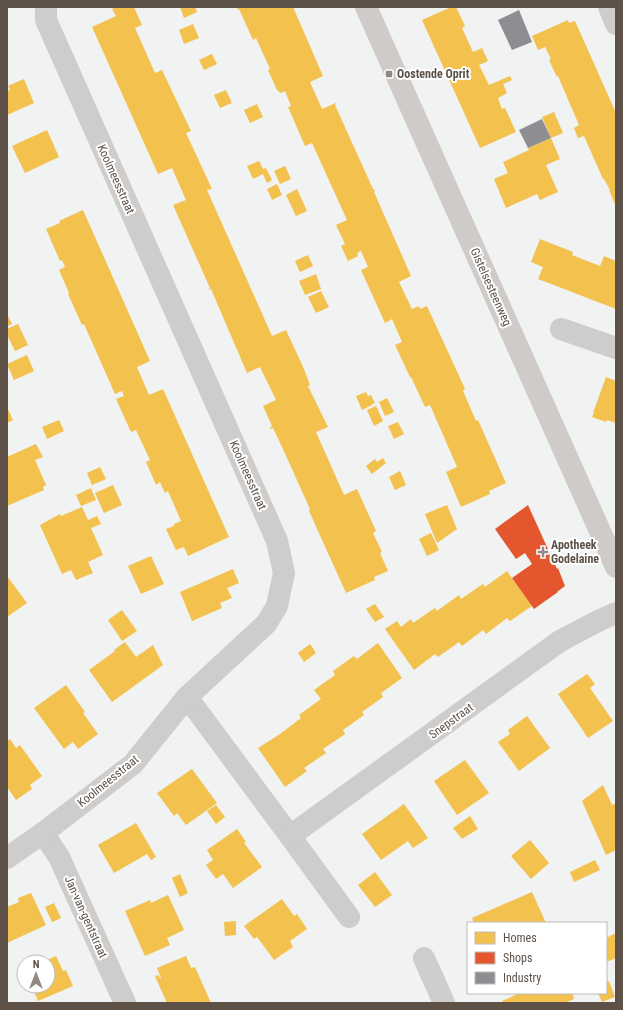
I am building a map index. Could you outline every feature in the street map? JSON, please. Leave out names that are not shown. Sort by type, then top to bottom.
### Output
[{"type":"main road","name":"Gistelsesteenweg","points":[[366,7],[616,567]]},
{"type":"street","name":"Koolmeesstraat","points":[[7,858],[43,833],[133,764],[187,696],[266,624],[277,606],[284,573],[277,541],[46,20],[46,7]]},
{"type":"street","points":[[609,7],[616,24]]},
{"type":"street","points":[[562,329],[616,348]]},
{"type":"street","name":"Snepstraat","points":[[290,836],[560,641],[616,613]]},
{"type":"street","points":[[187,696],[349,917]]},
{"type":"street","name":"Jan-van-gentstraat","points":[[43,833],[59,857],[125,1003]]},
{"type":"street","points":[[424,958],[444,1003]]},
{"type":"building: Homes","points":[[116,7],[134,7],[142,25],[135,28],[155,73],[162,70],[191,131],[186,133],[212,189],[207,190],[272,336],[286,330],[304,369],[310,385],[308,386],[328,427],[316,432],[344,495],[357,489],[376,531],[373,533],[382,552],[380,553],[388,571],[374,577],[375,580],[346,593],[282,447],[273,428],[270,429],[272,426],[263,406],[276,400],[260,367],[247,373],[211,289],[208,290],[210,288],[173,205],[186,200],[172,168],[158,174],[92,27],[116,16],[112,9]]},
{"type":"building: Homes","points":[[180,7],[195,7],[197,12],[184,18]]},
{"type":"building: Homes","points":[[237,7],[293,7],[323,76],[310,82],[322,109],[336,103],[335,105],[375,191],[374,192],[411,276],[399,282],[412,309],[419,306],[420,309],[427,306],[465,389],[463,391],[476,421],[478,420],[506,483],[489,491],[490,494],[461,507],[446,472],[457,467],[430,405],[425,407],[395,345],[402,342],[392,319],[385,323],[361,270],[368,267],[361,251],[357,253],[358,256],[348,261],[341,246],[345,244],[336,225],[347,220],[312,143],[305,146],[288,107],[291,106],[285,91],[281,93],[277,90],[268,70],[270,69],[256,38],[253,40]]},
{"type":"building: Homes","points":[[449,7],[456,7],[465,26],[462,28],[473,52],[482,48],[488,61],[479,65],[489,85],[510,76],[512,80],[503,84],[507,93],[498,98],[502,109],[505,108],[516,132],[480,148],[422,20]]},
{"type":"building: Homes","points":[[568,20],[569,23],[575,21],[616,113],[616,207],[610,190],[603,179],[584,136],[578,138],[574,128],[579,125],[558,76],[557,77],[549,60],[551,59],[545,47],[538,50],[532,36]]},
{"type":"building: Homes","points":[[193,24],[199,38],[184,44],[179,30]]},
{"type":"building: Homes","points":[[212,54],[217,64],[204,70],[199,60]]},
{"type":"building: Homes","points":[[24,79],[34,103],[7,115],[7,91],[10,90],[8,86]]},
{"type":"building: Homes","points":[[226,90],[232,103],[220,108],[214,95]]},
{"type":"building: Homes","points":[[257,104],[263,117],[250,123],[244,110]]},
{"type":"building: Homes","points":[[554,112],[563,133],[551,138],[542,117]]},
{"type":"building: Homes","points":[[47,130],[59,157],[25,173],[12,146]]},
{"type":"building: Homes","points":[[551,138],[560,159],[546,165],[558,192],[540,200],[537,194],[506,208],[494,179],[508,173],[503,162],[529,150],[528,148]]},
{"type":"building: Homes","points":[[259,161],[263,169],[266,168],[272,180],[267,183],[263,174],[253,179],[247,166]]},
{"type":"building: Homes","points":[[285,166],[291,179],[280,184],[274,171]]},
{"type":"building: Homes","points":[[277,184],[282,195],[272,200],[267,189]]},
{"type":"building: Homes","points":[[297,189],[307,211],[296,216],[286,195]]},
{"type":"building: Homes","points":[[83,210],[150,361],[137,367],[149,395],[163,389],[229,537],[188,556],[184,547],[176,550],[166,529],[181,521],[168,491],[165,493],[160,482],[156,485],[146,462],[150,460],[136,430],[131,432],[116,399],[124,396],[122,391],[115,394],[84,324],[82,325],[59,270],[65,267],[62,260],[60,261],[46,229]]},
{"type":"building: Homes","points":[[540,239],[573,252],[572,255],[600,266],[604,256],[616,261],[616,309],[538,279],[543,267],[531,262]]},
{"type":"building: Homes","points":[[308,255],[313,266],[300,272],[295,261]]},
{"type":"building: Homes","points":[[316,274],[321,289],[305,295],[299,281]]},
{"type":"building: Homes","points":[[321,291],[329,307],[316,313],[308,297]]},
{"type":"building: Homes","points":[[7,314],[12,324],[7,326]]},
{"type":"building: Homes","points":[[18,324],[28,345],[15,351],[7,335],[7,329]]},
{"type":"building: Homes","points":[[27,355],[34,371],[14,380],[7,364]]},
{"type":"building: Homes","points":[[606,377],[616,381],[616,423],[607,420],[606,422],[592,417]]},
{"type":"building: Homes","points":[[366,392],[368,396],[371,395],[375,403],[362,410],[356,396]]},
{"type":"building: Homes","points":[[387,398],[394,412],[385,416],[379,402]]},
{"type":"building: Homes","points":[[376,406],[383,421],[374,426],[367,410]]},
{"type":"building: Homes","points":[[7,407],[13,420],[7,423]]},
{"type":"building: Homes","points":[[59,420],[64,431],[47,439],[42,427]]},
{"type":"building: Homes","points":[[398,422],[404,434],[394,439],[388,426]]},
{"type":"building: Homes","points":[[36,444],[43,457],[35,460],[46,485],[43,487],[44,490],[7,506],[7,457]]},
{"type":"building: Homes","points":[[383,458],[386,463],[372,474],[366,466],[375,459],[377,462]]},
{"type":"building: Homes","points":[[100,467],[106,479],[92,485],[87,473]]},
{"type":"building: Homes","points":[[400,471],[406,485],[395,490],[389,477]]},
{"type":"building: Homes","points":[[113,485],[122,505],[104,513],[95,493]]},
{"type":"building: Homes","points":[[91,488],[96,500],[81,506],[76,495]]},
{"type":"building: Homes","points":[[447,505],[457,529],[437,543],[425,514]]},
{"type":"building: Homes","points":[[82,507],[88,520],[97,516],[101,524],[91,528],[103,555],[88,562],[93,573],[76,580],[71,570],[62,574],[40,525],[60,514],[61,516]]},
{"type":"building: Homes","points":[[431,533],[439,550],[427,556],[419,539]]},
{"type":"building: Homes","points":[[151,556],[164,584],[141,594],[128,566]]},
{"type":"building: Homes","points":[[233,569],[239,583],[227,588],[232,598],[220,603],[222,608],[192,621],[180,592]]},
{"type":"building: Homes","points":[[507,571],[532,606],[510,621],[507,618],[486,634],[483,630],[462,646],[459,642],[438,657],[435,654],[414,670],[385,629],[397,621],[401,627],[411,619],[413,623],[435,608],[437,611],[459,595],[461,599],[483,584],[485,587]]},
{"type":"building: Homes","points":[[7,576],[27,603],[7,617]]},
{"type":"building: Homes","points":[[375,604],[384,617],[375,622],[366,609]]},
{"type":"building: Homes","points":[[122,610],[137,631],[122,641],[108,620]]},
{"type":"building: Homes","points":[[125,642],[136,657],[153,645],[163,665],[112,702],[89,670]]},
{"type":"building: Homes","points":[[378,643],[402,678],[381,693],[383,697],[362,712],[364,715],[343,730],[345,734],[323,749],[326,753],[304,768],[307,771],[285,787],[258,748],[301,718],[299,715],[321,699],[314,690],[335,675],[333,671],[354,656],[357,659]]},
{"type":"building: Homes","points":[[310,644],[316,653],[304,662],[298,653]]},
{"type":"building: Homes","points":[[587,674],[595,684],[590,688],[613,721],[588,738],[558,694]]},
{"type":"building: Homes","points":[[66,685],[98,734],[78,749],[73,742],[64,749],[34,708]]},
{"type":"building: Homes","points":[[527,716],[550,748],[519,771],[498,742],[510,734],[508,730]]},
{"type":"building: Homes","points":[[10,739],[16,748],[20,745],[42,776],[30,785],[32,789],[16,800],[7,787],[7,741]]},
{"type":"building: Homes","points":[[465,760],[489,793],[457,815],[434,781]]},
{"type":"building: Homes","points":[[192,769],[217,803],[186,825],[177,813],[174,816],[157,793]]},
{"type":"building: Homes","points":[[603,785],[612,805],[616,803],[616,850],[606,855],[582,801]]},
{"type":"building: Homes","points":[[404,804],[428,838],[413,848],[408,841],[381,860],[362,834]]},
{"type":"building: Homes","points":[[216,805],[225,817],[216,824],[207,811]]},
{"type":"building: Homes","points":[[470,816],[478,829],[462,839],[453,828]]},
{"type":"building: Homes","points":[[136,823],[156,857],[151,860],[147,854],[114,873],[98,845]]},
{"type":"building: Homes","points":[[237,829],[246,842],[244,843],[262,867],[233,888],[223,874],[216,879],[206,865],[213,860],[207,850]]},
{"type":"building: Homes","points":[[530,840],[549,863],[531,879],[511,856]]},
{"type":"building: Homes","points":[[595,860],[600,870],[574,882],[570,872]]},
{"type":"building: Homes","points":[[375,872],[392,895],[375,907],[358,885]]},
{"type":"building: Homes","points":[[180,874],[188,893],[180,897],[172,878]]},
{"type":"building: Homes","points":[[532,892],[546,922],[474,922],[472,918]]},
{"type":"building: Homes","points":[[31,893],[46,925],[7,943],[7,907],[19,902],[18,898]]},
{"type":"building: Homes","points":[[168,895],[184,930],[167,938],[170,945],[145,956],[125,911],[150,900],[151,903]]},
{"type":"building: Homes","points":[[282,899],[294,916],[297,914],[307,929],[290,941],[293,947],[274,960],[257,937],[254,939],[244,926]]},
{"type":"building: Homes","points":[[54,903],[61,918],[52,922],[45,907]]},
{"type":"building: Homes","points":[[236,921],[236,935],[225,936],[224,922]]},
{"type":"building: Homes","points":[[616,933],[616,958],[607,962],[607,938]]},
{"type":"building: Homes","points":[[56,956],[63,971],[66,970],[73,986],[56,993]]},
{"type":"building: Homes","points":[[186,956],[191,968],[195,967],[211,1003],[167,1003],[155,976],[158,975],[161,978],[157,968]]},
{"type":"building: Homes","points":[[609,981],[615,997],[602,1002],[598,994],[607,994],[607,982]]},
{"type":"building: Homes","points":[[35,994],[54,994],[38,1001]]},
{"type":"building: Homes","points":[[518,994],[572,994],[574,999],[565,1003],[503,1003],[502,1001]]},
{"type":"building: Shops","points":[[528,505],[565,586],[534,609],[512,578],[532,564],[525,553],[516,559],[495,529]]},
{"type":"building: Industry","points":[[519,10],[532,42],[512,50],[498,20]]},
{"type":"building: Industry","points":[[542,119],[551,138],[528,148],[519,130]]},
{"type":"place","name":"Oostende Oprit","points":[[389,74]]},
{"type":"place","name":"Apotheek Godelaine","points":[[543,552]]}]
